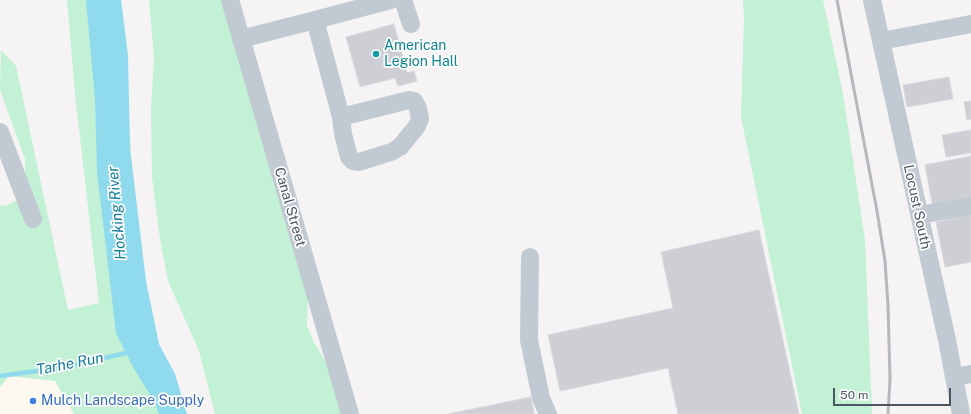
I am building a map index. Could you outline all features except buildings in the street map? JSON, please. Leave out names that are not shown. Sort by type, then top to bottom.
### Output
[{"type":"street","name":"Canal Street","points":[[230,0],[350,414]]},
{"type":"street","points":[[241,39],[391,0]]},
{"type":"street","points":[[403,0],[411,24]]},
{"type":"street","name":"Locust South","points":[[872,0],[919,216],[962,375],[961,414]]},
{"type":"street","points":[[315,20],[341,117]]},
{"type":"street","points":[[881,41],[971,24]]},
{"type":"street","points":[[0,132],[33,219]]},
{"type":"street","points":[[919,216],[971,206]]},
{"type":"street","points":[[530,257],[529,340],[541,398],[548,414]]},
{"type":"shaded area","name":"Mulch Landscape Supply","points":[[9,376],[55,381],[74,414],[0,414],[0,387]]},
{"type":"green space","points":[[67,0],[117,0],[130,135],[138,319],[177,414],[74,414],[55,381],[9,376],[0,387],[0,205],[6,206],[19,199],[25,181],[25,159],[0,90],[1,50],[16,66],[68,310],[99,303],[75,94]]},
{"type":"green space","points":[[149,0],[223,0],[308,294],[307,326],[314,342],[333,374],[344,414],[215,414],[199,351],[168,281],[160,239],[152,177],[151,108],[154,58]]},
{"type":"green space","points":[[743,0],[823,0],[843,94],[865,240],[872,414],[802,414],[741,117],[744,18]]},
{"type":"water","name":"Hocking River","points":[[86,0],[121,0],[128,55],[130,148],[146,281],[159,344],[175,374],[187,414],[159,414],[155,403],[133,367],[116,333],[97,172],[95,99]]},
{"type":"waterway","name":"Tarhe Run","points":[[0,376],[67,367],[130,352]]},
{"type":"railway","points":[[837,0],[885,261],[890,379],[888,414]]},
{"type":"place","name":"American Legion Hall","points":[[376,54]]},
{"type":"place","name":"Mulch Landscape Supply","points":[[33,401]]}]
